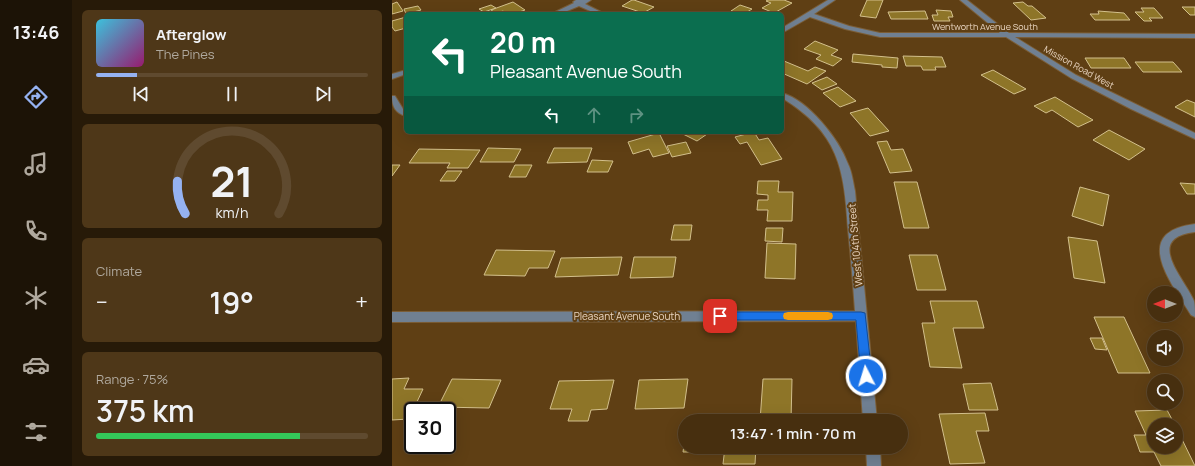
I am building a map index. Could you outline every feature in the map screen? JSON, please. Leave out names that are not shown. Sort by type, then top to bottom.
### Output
[{"type":"street","points":[[570,0],[597,12]]},
{"type":"street","points":[[559,12],[588,0]]},
{"type":"street","points":[[784,31],[811,15],[832,0]]},
{"type":"street","name":"Mission Road West","points":[[963,0],[989,22],[1044,60],[1094,89],[1195,136]]},
{"type":"street","name":"Wentworth Avenue South","points":[[811,15],[847,28],[880,35],[1010,37],[1195,36]]},
{"type":"street","points":[[392,77],[404,73]]},
{"type":"street","name":"West 104th Street","points":[[784,96],[813,118],[831,139],[844,164],[850,191],[869,414]]},
{"type":"street","points":[[392,98],[400,112],[404,113]]},
{"type":"street","points":[[1195,228],[1187,228],[1172,234],[1165,246],[1165,259],[1195,312]]},
{"type":"street","name":"Pleasant Avenue South","points":[[392,317],[861,316]]},
{"type":"street","points":[[873,454],[874,466]]},
{"type":"building","points":[[634,0],[654,7],[645,12],[640,12],[622,6]]},
{"type":"building","points":[[784,0],[792,3],[776,12],[772,12],[762,8],[771,3],[766,1]]},
{"type":"building","points":[[867,0],[883,0],[876,18],[860,16]]},
{"type":"building","points":[[397,2],[403,11],[392,14],[392,4]]},
{"type":"building","points":[[513,2],[525,10],[519,12],[494,12],[491,10]]},
{"type":"building","points":[[1023,2],[1028,6],[1032,6],[1046,18],[1031,20],[1013,3]]},
{"type":"building","points":[[491,5],[496,8],[484,12],[479,9]]},
{"type":"building","points":[[740,5],[752,9],[747,12],[731,11]]},
{"type":"building","points":[[418,6],[421,10],[405,12],[404,9]]},
{"type":"building","points":[[1182,7],[1195,7],[1195,15],[1190,15]]},
{"type":"building","points":[[1141,8],[1154,8],[1163,18],[1149,18],[1152,21],[1144,21],[1135,12],[1144,12]]},
{"type":"building","points":[[936,10],[951,11],[953,17],[948,17],[950,21],[934,21],[932,15],[938,15]]},
{"type":"building","points":[[925,11],[928,19],[891,19],[888,12]]},
{"type":"building","points":[[1098,11],[1124,13],[1130,20],[1095,20],[1090,14],[1099,14]]},
{"type":"building","points":[[404,18],[404,29],[395,31],[392,27],[392,21]]},
{"type":"building","points":[[815,41],[838,50],[831,55],[842,59],[833,66],[816,59],[821,55],[804,49]]},
{"type":"building","points":[[853,54],[898,58],[897,68],[852,62]]},
{"type":"building","points":[[903,56],[942,57],[946,67],[935,67],[936,70],[923,70],[921,66],[906,66]]},
{"type":"building","points":[[1085,58],[1124,58],[1131,68],[1091,68]]},
{"type":"building","points":[[784,61],[808,71],[815,67],[826,71],[807,84],[784,74]]},
{"type":"building","points":[[1135,62],[1173,62],[1182,72],[1143,72]]},
{"type":"building","points":[[993,70],[1026,89],[1014,94],[981,75]]},
{"type":"building","points":[[827,77],[837,84],[822,90],[812,83]]},
{"type":"building","points":[[838,87],[856,101],[840,107],[823,93]]},
{"type":"building","points":[[1055,97],[1093,120],[1078,127],[1052,110],[1046,113],[1034,106]]},
{"type":"building","points":[[1187,100],[1195,103],[1195,117],[1175,107]]},
{"type":"building","points":[[868,108],[889,131],[870,136],[850,113]]},
{"type":"building","points":[[1109,130],[1145,149],[1129,160],[1093,140]]},
{"type":"building","points":[[660,134],[669,153],[653,157],[649,149],[633,154],[628,142]]},
{"type":"building","points":[[683,134],[707,134],[697,141]]},
{"type":"building","points":[[746,134],[755,134],[759,140],[768,138],[782,159],[761,165],[747,142],[740,144],[735,137]]},
{"type":"building","points":[[887,141],[891,150],[903,149],[912,171],[890,173],[877,142]]},
{"type":"building","points":[[686,142],[691,153],[672,157],[667,146]]},
{"type":"building","points":[[488,148],[521,149],[514,162],[480,162]]},
{"type":"building","points":[[554,148],[592,148],[587,162],[547,163]]},
{"type":"building","points":[[419,149],[480,150],[468,168],[447,168],[450,163],[409,163]]},
{"type":"building","points":[[592,160],[613,161],[608,172],[587,172]]},
{"type":"building","points":[[392,165],[400,165],[392,176]]},
{"type":"building","points":[[515,165],[532,165],[526,177],[509,177]]},
{"type":"building","points":[[447,171],[462,171],[455,181],[440,181]]},
{"type":"building","points":[[758,181],[779,181],[778,192],[793,192],[792,221],[767,221],[768,210],[757,210],[758,200],[768,200],[768,195],[757,194]]},
{"type":"building","points":[[894,182],[917,182],[929,228],[904,228]]},
{"type":"building","points":[[1180,183],[1195,184],[1195,194],[1187,194]]},
{"type":"building","points":[[1080,187],[1109,195],[1103,226],[1072,216]]},
{"type":"building","points":[[674,225],[692,225],[690,240],[671,240]]},
{"type":"building","points":[[766,228],[783,228],[782,242],[765,241]]},
{"type":"building","points":[[1068,237],[1097,241],[1105,283],[1074,278]]},
{"type":"building","points":[[767,243],[796,244],[795,279],[765,278]]},
{"type":"building","points":[[496,250],[555,251],[548,268],[529,268],[525,276],[484,275]]},
{"type":"building","points":[[909,255],[937,255],[946,290],[917,290]]},
{"type":"building","points":[[622,257],[618,275],[555,277],[561,258]]},
{"type":"building","points":[[634,257],[676,257],[673,277],[630,278]]},
{"type":"building","points":[[930,301],[977,301],[984,328],[953,328],[962,368],[930,367],[922,323],[935,323]]},
{"type":"building","points":[[1094,317],[1124,317],[1150,373],[1118,373]]},
{"type":"building","points":[[1090,338],[1102,338],[1107,350],[1095,349]]},
{"type":"building","points":[[409,378],[404,389],[423,389],[417,402],[404,402],[404,419],[392,420],[392,379]]},
{"type":"building","points":[[452,379],[501,380],[489,408],[456,407],[456,402],[440,402]]},
{"type":"building","points":[[688,379],[684,408],[635,409],[639,380]]},
{"type":"building","points":[[763,379],[792,379],[791,414],[760,414]]},
{"type":"building","points":[[614,380],[607,409],[591,410],[588,421],[568,421],[572,409],[550,409],[559,381]]},
{"type":"building","points":[[991,383],[998,410],[969,410],[963,384]]},
{"type":"building","points":[[1167,410],[1171,418],[1147,418],[1147,452],[1140,452],[1134,435],[1146,435],[1135,411]]},
{"type":"building","points":[[985,413],[989,431],[976,431],[985,463],[950,464],[939,414]]},
{"type":"building","points":[[1183,441],[1195,466],[1161,466],[1155,454],[1183,454]]},
{"type":"building","points":[[724,454],[756,454],[755,464],[723,464]]},
{"type":"slow traffic","points":[[788,316],[828,316]]},
{"type":"route","points":[[720,316],[861,316],[866,376]]}]
